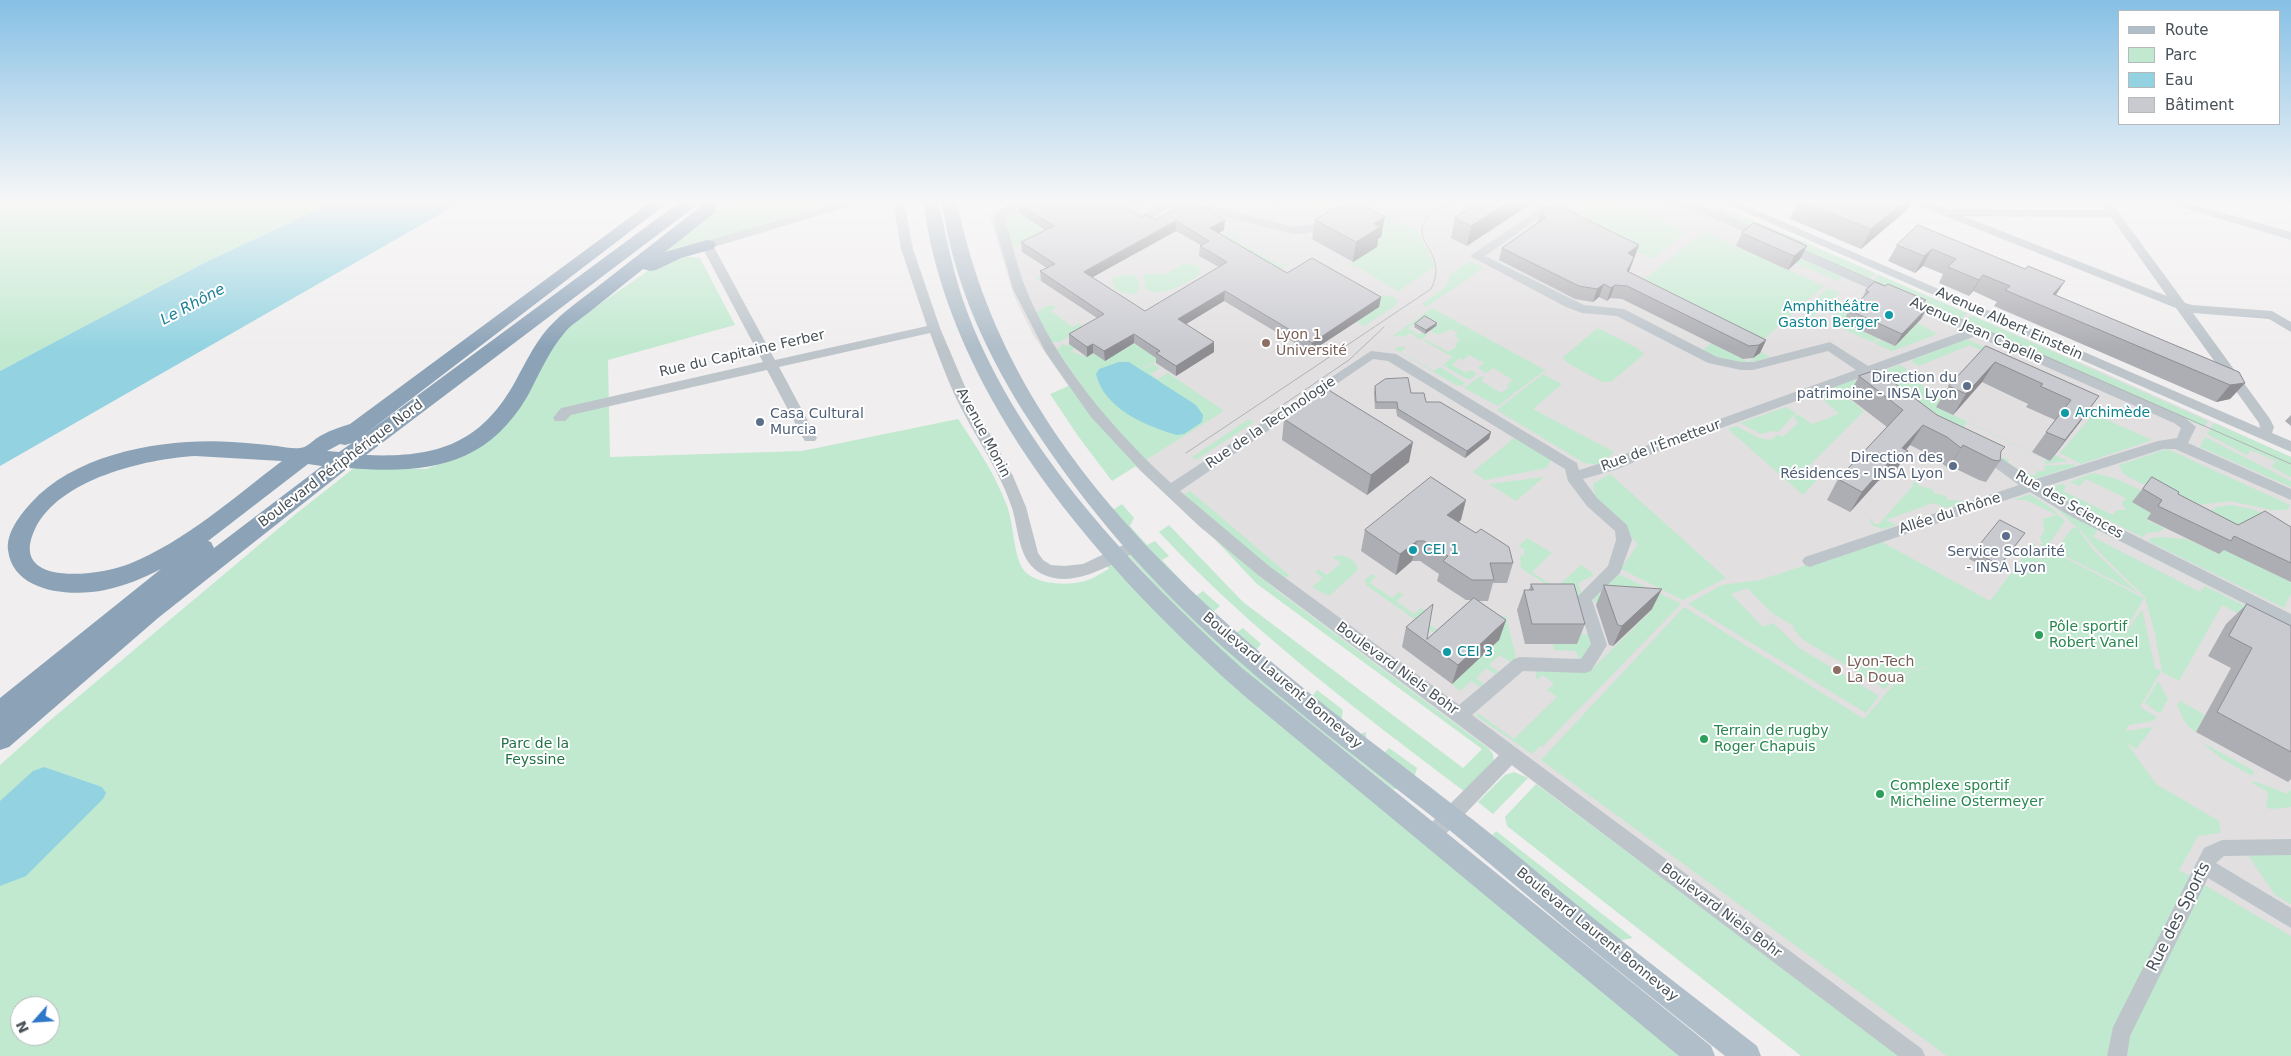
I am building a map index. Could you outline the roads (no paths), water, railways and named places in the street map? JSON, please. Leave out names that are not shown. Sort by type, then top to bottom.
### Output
[{"type":"highway","name":"Boulevard Périphérique Nord","points":[[0,712],[255,506],[596,250]]},
{"type":"highway","name":"Boulevard Périphérique Nord","points":[[0,739],[150,611],[285,504],[641,250]]},
{"type":"highway","points":[[356,429],[324,442],[176,550],[140,570],[102,582],[56,583],[41,579],[28,571],[19,556],[20,538],[40,508],[75,481],[107,466],[138,456],[188,448],[285,454],[375,463],[407,464],[432,460],[467,446],[488,433],[506,414],[552,334],[653,250]]},
{"type":"highway","points":[[627,273],[688,250]]},
{"type":"main road","name":"Boulevard Laurent Bonnevay","points":[[942,250],[952,293],[986,372],[1024,436],[1048,471],[1115,556],[1184,626],[1235,674],[1296,726],[1701,1056]]},
{"type":"main road","name":"Boulevard Laurent Bonnevay","points":[[960,250],[970,285],[993,341],[1044,430],[1104,510],[1201,614],[1339,732],[1450,817],[1747,1056]]},
{"type":"street","points":[[710,250],[810,438]]},
{"type":"street","name":"Avenue Monin","points":[[907,250],[934,328],[962,396],[1006,476],[1019,507],[1031,554],[1038,564],[1048,570],[1064,572],[1085,570],[1136,545]]},
{"type":"street","name":"Boulevard Niels Bohr","points":[[1008,250],[1017,284],[1029,312],[1055,355],[1094,411],[1120,442],[1171,490],[1284,587],[1460,715],[1915,1056]]},
{"type":"street","points":[[1485,250],[1476,256],[1570,304],[1582,309],[1620,312],[1713,360],[1741,366],[1753,366],[1830,346],[1896,391]]},
{"type":"street","name":"Avenue Jean Capelle","points":[[1792,250],[2188,432],[2183,441],[2177,444]]},
{"type":"street","name":"Avenue Albert Einstein","points":[[1840,250],[2291,447]]},
{"type":"street","points":[[2041,250],[2190,309],[2272,315],[2291,328]]},
{"type":"street","points":[[2141,250],[2265,422],[2267,427],[2265,435]]},
{"type":"street","name":"Rue du Capitaine Ferber","points":[[560,418],[566,411],[934,328]]},
{"type":"street","name":"Rue de l'Émetteur","points":[[1573,477],[1613,465],[1661,445],[1974,333]]},
{"type":"street","name":"Rue de la Technologie","points":[[1171,490],[1371,355],[1391,357],[1572,466],[1573,477]]},
{"type":"street","name":"Rue des Sciences","points":[[1969,442],[2032,487],[2077,513],[2291,620]]},
{"type":"street","name":"Allée du Rhône","points":[[1810,561],[2163,444],[2177,444]]},
{"type":"street","points":[[2177,444],[2291,495]]},
{"type":"street","points":[[1460,715],[1520,664],[1585,666],[1599,646],[1584,598],[1615,569],[1624,540],[1622,529],[1592,502],[1573,477]]},
{"type":"street","points":[[1432,836],[1512,754]]},
{"type":"street","name":"Rue des Sports","points":[[2117,1056],[2120,1034],[2211,854],[2222,848],[2291,847]]},
{"type":"street","points":[[2205,866],[2291,919]]},
{"type":"water","name":"Le Rhône","points":[[231,250],[377,250],[0,466],[0,371]]},
{"type":"water","points":[[1119,362],[1129,362],[1196,405],[1203,415],[1202,422],[1184,434],[1177,435],[1152,427],[1128,414],[1108,397],[1096,374],[1099,369]]},
{"type":"water","points":[[44,767],[102,787],[106,793],[103,799],[26,876],[0,886],[0,801],[33,771]]},
{"type":"tram line","points":[[1186,453],[1431,289],[1436,267],[1429,250]]},
{"type":"tram line","points":[[1804,250],[2291,464]]},
{"type":"tram line","points":[[1268,415],[1349,360],[1384,327]]},
{"type":"place","name":"Amphithéâtre Gaston Berger","points":[[1889,315]]},
{"type":"place","name":"Lyon 1 Université","points":[[1266,343]]},
{"type":"place","name":"Direction du patrimoine - INSA Lyon","points":[[1967,386]]},
{"type":"place","name":"Archimède","points":[[2065,413]]},
{"type":"place","name":"Casa Cultural Murcia","points":[[760,422]]},
{"type":"place","name":"Direction des Résidences - INSA Lyon","points":[[1953,466]]},
{"type":"place","name":"Service Scolarité - INSA Lyon","points":[[2006,536]]},
{"type":"place","name":"CEI 1","points":[[1413,550]]},
{"type":"place","name":"Pôle sportif Robert Vanel","points":[[2039,635]]},
{"type":"place","name":"CEI 3","points":[[1447,652]]},
{"type":"place","name":"Lyon-Tech La Doua","points":[[1837,670]]},
{"type":"place","name":"Terrain de rugby Roger Chapuis","points":[[1704,739]]},
{"type":"place","name":"Complexe sportif Micheline Ostermeyer","points":[[1880,794]]},
{"type":"park label","name":"Parc de la Feyssine","points":[[535,752]]}]
